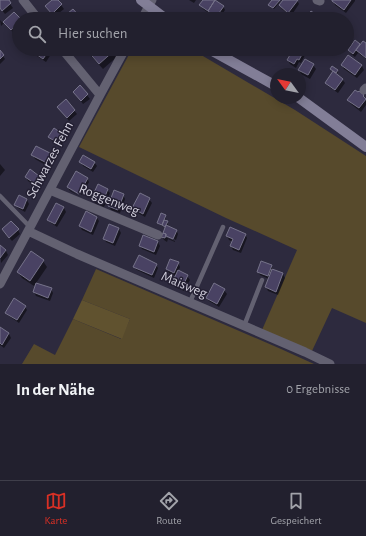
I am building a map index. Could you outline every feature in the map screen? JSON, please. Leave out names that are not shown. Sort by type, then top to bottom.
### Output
[{"type":"street","points":[[23,0],[32,12]]},
{"type":"street","points":[[144,12],[147,2],[158,12]]},
{"type":"street","points":[[68,56],[100,95]]},
{"type":"street","name":"Schwarzes Fehn","points":[[0,284],[121,56]]},
{"type":"street","points":[[222,56],[270,83]]},
{"type":"street","points":[[306,103],[366,147]]},
{"type":"street","name":"Roggenweg","points":[[50,190],[158,235]]},
{"type":"street","name":"Maisweg","points":[[29,229],[77,254],[330,364]]},
{"type":"lane","points":[[0,196],[29,229]]},
{"type":"lane","points":[[190,302],[223,227]]},
{"type":"lane","points":[[244,326],[262,280]]},
{"type":"shaded area","points":[[128,56],[203,56],[270,95],[270,104],[285,104],[366,156],[366,323],[332,308],[312,351],[262,330],[297,250],[226,218],[79,147]]},
{"type":"shaded area","points":[[96,269],[314,364],[22,364],[34,344],[55,355],[73,319],[121,339],[130,319],[82,300]]},
{"type":"shaded area","points":[[82,300],[130,319],[122,339],[73,319]]},
{"type":"building","points":[[0,0],[9,0],[11,3],[2,11],[0,8]]},
{"type":"building","points":[[52,0],[58,0],[62,4],[54,12],[50,12],[45,6]]},
{"type":"building","points":[[203,0],[215,0],[208,11],[199,5]]},
{"type":"building","points":[[215,0],[224,6],[220,12],[208,11]]},
{"type":"building","points":[[272,0],[280,0],[273,8],[268,5]]},
{"type":"building","points":[[283,0],[298,0],[289,12],[279,5]]},
{"type":"building","points":[[332,0],[351,0],[344,10]]},
{"type":"building","points":[[12,14],[12,29],[11,30],[3,22]]},
{"type":"building","points":[[355,40],[360,44],[354,53]]},
{"type":"building","points":[[363,41],[366,43],[366,58],[356,50]]},
{"type":"building","points":[[0,50],[4,55],[0,59]]},
{"type":"building","points":[[92,56],[108,56],[99,64]]},
{"type":"building","points":[[289,56],[301,56],[294,64],[287,60]]},
{"type":"building","points":[[347,56],[349,56],[362,65],[355,75],[341,65]]},
{"type":"building","points":[[305,59],[314,64],[308,75],[306,74],[306,68],[299,68]]},
{"type":"building","points":[[332,66],[338,70],[336,73],[330,69]]},
{"type":"building","points":[[333,71],[343,79],[335,90],[325,83]]},
{"type":"building","points":[[80,85],[88,94],[81,101],[73,92]]},
{"type":"building","points":[[355,90],[364,95],[363,96],[366,99],[359,108],[347,100]]},
{"type":"building","points":[[66,99],[75,110],[67,118],[57,107]]},
{"type":"building","points":[[54,128],[64,135],[58,143],[48,137]]},
{"type":"building","points":[[36,146],[52,154],[47,163],[31,155]]},
{"type":"building","points":[[83,155],[95,162],[91,169],[79,162]]},
{"type":"building","points":[[30,169],[39,176],[34,183],[25,177]]},
{"type":"building","points":[[76,171],[88,178],[79,194],[67,187]]},
{"type":"building","points":[[98,184],[108,189],[102,204],[91,199]]},
{"type":"building","points":[[114,190],[124,194],[118,210],[108,206]]},
{"type":"building","points":[[140,193],[150,198],[143,214],[132,208]]},
{"type":"building","points":[[19,195],[27,199],[23,209],[14,205]]},
{"type":"building","points":[[56,203],[64,207],[55,224],[47,220]]},
{"type":"building","points":[[86,211],[97,217],[91,232],[79,226]]},
{"type":"building","points":[[161,213],[166,215],[162,225],[157,223]]},
{"type":"building","points":[[164,220],[168,221],[165,227],[162,225]]},
{"type":"building","points":[[11,221],[19,229],[9,238],[2,229]]},
{"type":"building","points":[[109,224],[119,228],[113,243],[103,239]]},
{"type":"building","points":[[166,225],[177,230],[173,239],[163,233]]},
{"type":"building","points":[[230,227],[246,234],[239,250],[230,246],[233,239],[226,236]]},
{"type":"building","points":[[163,233],[166,234],[165,238],[161,237]]},
{"type":"building","points":[[143,235],[158,241],[154,252],[139,246]]},
{"type":"building","points":[[0,245],[6,250],[0,258]]},
{"type":"building","points":[[31,251],[44,260],[30,281],[17,272]]},
{"type":"building","points":[[139,255],[157,264],[152,275],[133,267]]},
{"type":"building","points":[[170,259],[179,262],[174,273],[166,269]]},
{"type":"building","points":[[261,261],[272,265],[268,276],[257,272]]},
{"type":"building","points":[[272,269],[283,273],[276,292],[265,287]]},
{"type":"building","points":[[178,270],[188,275],[182,288],[172,283]]},
{"type":"building","points":[[36,283],[52,288],[48,298],[33,292]]},
{"type":"building","points":[[214,283],[225,289],[217,304],[206,298]]},
{"type":"building","points":[[14,298],[26,306],[17,320],[5,313]]},
{"type":"building","points":[[0,327],[9,333],[2,345],[0,343]]}]
